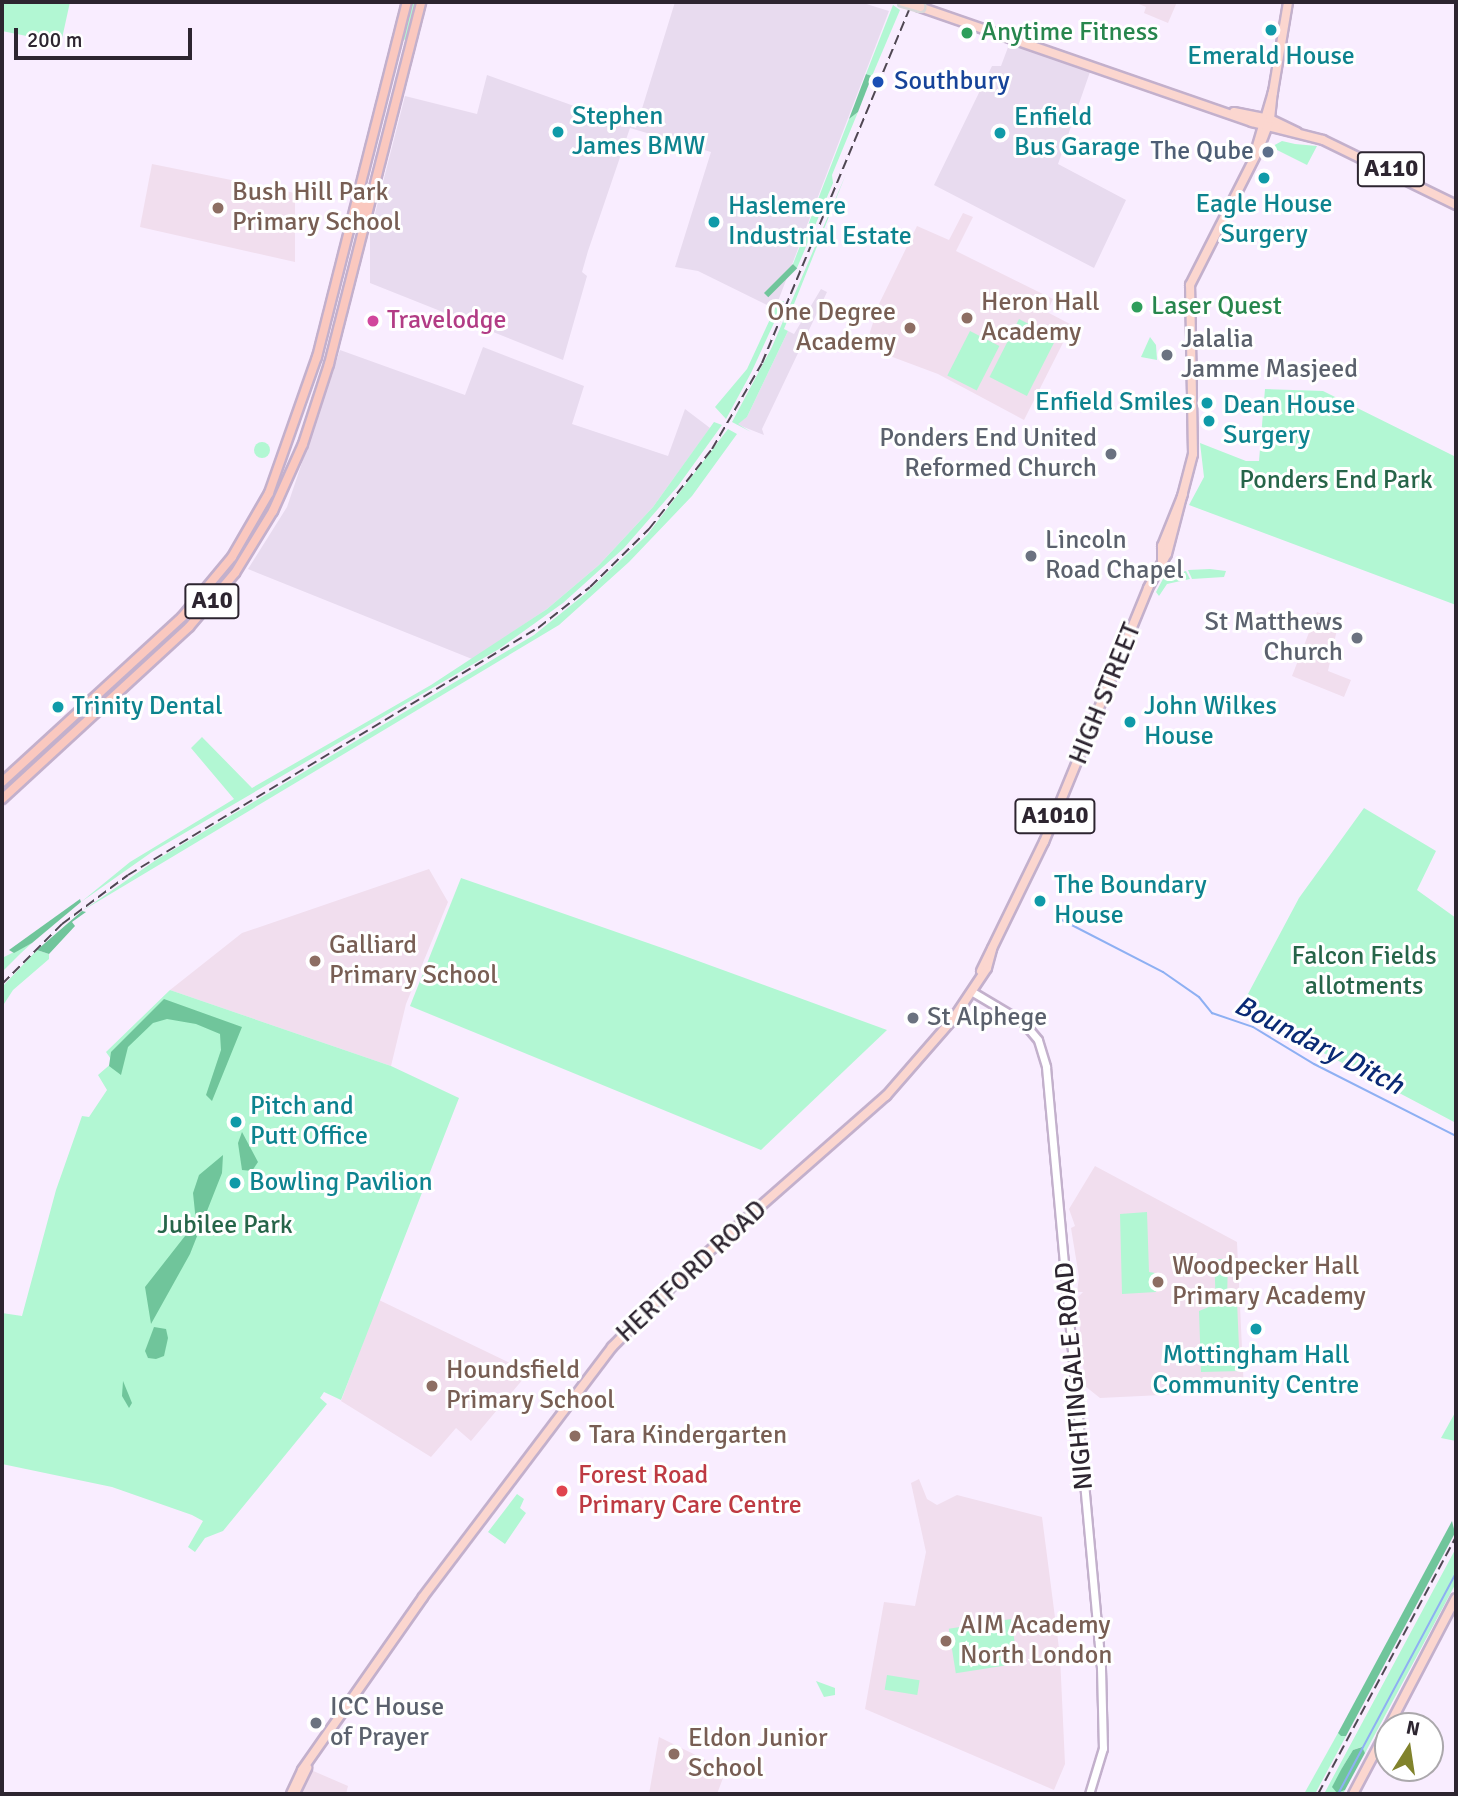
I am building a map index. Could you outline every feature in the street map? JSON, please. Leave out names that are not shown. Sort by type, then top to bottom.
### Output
[{"type":"highway","name":"A10","points":[[2,782],[182,617],[244,540],[291,440],[407,2]]},
{"type":"highway","name":"A10","points":[[2,799],[204,611],[241,564],[273,510],[316,408],[421,2]]},
{"type":"highway","name":"A10","points":[[350,225],[356,225],[374,184]]},
{"type":"highway","name":"A10","points":[[53,736],[62,738],[89,720]]},
{"type":"main road","name":"A110","points":[[903,2],[1297,132],[1376,161],[1456,205]]},
{"type":"main road","name":"HIGH STREET","points":[[1015,903],[1162,561],[1183,494],[1193,446],[1190,289],[1255,152],[1273,92],[1289,2]]},
{"type":"main road","name":"HERTFORD ROAD","points":[[292,1794],[436,1580],[618,1340],[723,1237],[886,1096],[942,1035],[981,971],[990,963],[992,949],[1015,903]]},
{"type":"main road","name":"NIGHTINGALE ROAD","points":[[971,991],[1023,1022],[1038,1041],[1046,1068],[1101,1668],[1103,1748],[1089,1794]]},
{"type":"main road","points":[[1396,1712],[1456,1598]]},
{"type":"main road","points":[[1353,1794],[1374,1754]]},
{"type":"shaded area","points":[[675,2],[860,2],[889,11],[775,309],[698,271],[675,267],[711,152],[630,128],[588,251],[582,272],[587,276],[563,360],[370,283],[370,233],[405,96],[477,114],[487,75],[636,128]]},
{"type":"shaded area","points":[[1134,2],[1177,2],[1168,23],[1144,13],[1146,7]]},
{"type":"shaded area","points":[[1010,42],[1090,72],[1058,164],[1126,200],[1094,268],[934,185],[992,66],[1001,66]]},
{"type":"shaded area","name":"Bush Hill Park Primary School","points":[[152,164],[295,193],[295,262],[140,227]]},
{"type":"shaded area","name":"Heron Hall Academy","points":[[963,213],[973,217],[956,251],[1053,299],[1047,312],[1072,325],[1024,420],[938,374],[871,349],[870,332],[879,304],[917,226],[949,240]]},
{"type":"shaded area","points":[[821,289],[827,292],[762,429],[764,435],[736,424],[747,417],[788,331],[794,334]]},
{"type":"shaded area","points":[[483,347],[584,386],[572,424],[668,456],[685,409],[710,428],[653,507],[599,565],[547,609],[472,659],[248,569],[287,507],[340,350],[465,395]]},
{"type":"shaded area","points":[[1317,612],[1339,620],[1328,671],[1351,680],[1344,697],[1292,676]]},
{"type":"shaded area","name":"Galliard Primary School","points":[[429,869],[448,902],[406,1004],[391,1066],[170,990],[242,933]]},
{"type":"shaded area","name":"Woodpecker Hall Primary Academy","points":[[1095,1166],[1237,1242],[1244,1391],[1100,1398],[1085,1386],[1077,1298],[1083,1292],[1077,1292],[1079,1277],[1071,1228],[1075,1226],[1069,1209]]},
{"type":"shaded area","name":"Houndsfield Primary School","points":[[379,1300],[529,1372],[471,1441],[456,1428],[431,1457],[341,1401]]},
{"type":"shaded area","name":"AIM Academy North London","points":[[919,1479],[927,1499],[937,1505],[957,1495],[1042,1517],[1060,1656],[1065,1764],[1054,1790],[865,1709],[884,1602],[915,1606],[926,1552],[911,1483]]},
{"type":"shaded area","name":"Eldon Junior School","points":[[659,1737],[726,1770],[717,1794],[649,1794]]},
{"type":"shaded area","points":[[311,1770],[348,1786],[346,1794],[300,1794]]},
{"type":"green space","points":[[2,2],[70,2],[61,43],[2,31]]},
{"type":"green space","points":[[412,2],[417,2],[408,38],[402,41]]},
{"type":"green space","points":[[893,5],[900,10],[872,76],[866,74]]},
{"type":"green space","points":[[866,74],[872,76],[858,112],[849,119]]},
{"type":"green space","points":[[858,112],[832,175],[833,183],[797,268],[793,264],[849,119]]},
{"type":"green space","points":[[1282,141],[1317,146],[1307,165],[1271,147]]},
{"type":"green space","points":[[846,174],[784,329],[788,331],[747,417],[738,424],[751,432],[732,422],[772,347]]},
{"type":"green space","points":[[793,264],[797,268],[768,297],[764,293]]},
{"type":"green space","points":[[784,301],[751,373],[726,419],[715,407],[747,369],[778,302]]},
{"type":"green space","points":[[1019,319],[1056,338],[1027,396],[989,377]]},
{"type":"green space","points":[[970,331],[999,346],[977,391],[947,376]]},
{"type":"green space","points":[[1150,337],[1156,345],[1157,360],[1141,357]]},
{"type":"green space","name":"Ponders End Park","points":[[1265,389],[1323,391],[1456,457],[1456,605],[1189,505],[1204,477],[1200,443],[1246,461],[1259,461]]},
{"type":"green space","points":[[714,422],[722,425],[678,486],[624,548],[563,603],[499,649],[152,852],[81,902],[130,862],[234,799],[191,748],[202,737],[252,788],[431,685],[547,609],[599,565],[653,507]]},
{"type":"green space","points":[[728,429],[737,434],[692,496],[629,562],[559,625],[82,911],[156,860],[534,635],[585,594],[647,535]]},
{"type":"green space","points":[[262,442],[268,444],[268,456],[262,458],[256,456],[254,450],[256,444]]},
{"type":"green space","points":[[1188,570],[1226,571],[1224,577],[1192,579]]},
{"type":"green space","points":[[1186,571],[1190,579],[1167,584],[1159,596],[1156,592],[1164,577]]},
{"type":"green space","name":"Falcon Fields allotments","points":[[1364,808],[1436,851],[1417,890],[1456,918],[1456,1123],[1240,1009],[1299,898]]},
{"type":"green space","points":[[461,878],[887,1030],[761,1150],[410,1006]]},
{"type":"green space","points":[[80,899],[81,902],[32,943],[14,953],[9,950]]},
{"type":"green space","points":[[82,911],[86,912],[72,922],[75,926],[49,954],[37,950]]},
{"type":"green space","points":[[32,943],[21,953],[2,972],[2,958]]},
{"type":"green space","points":[[37,950],[49,954],[49,959],[13,990],[2,1007],[2,987]]},
{"type":"green space","name":"Jubilee Park","points":[[170,990],[391,1066],[459,1098],[341,1400],[324,1392],[320,1398],[327,1404],[223,1531],[205,1538],[195,1552],[188,1547],[203,1521],[192,1515],[112,1487],[2,1464],[2,1313],[22,1316],[56,1190],[82,1116],[89,1117],[107,1090],[98,1075],[113,1062],[106,1052]]},
{"type":"green space","points":[[164,999],[242,1027],[212,1101],[206,1095],[221,1050],[220,1034],[196,1024],[167,1019],[153,1023],[128,1047],[121,1075],[109,1066],[111,1052]]},
{"type":"green space","points":[[242,1132],[258,1162],[252,1171],[242,1170],[238,1143]]},
{"type":"green space","points":[[223,1155],[222,1173],[190,1254],[151,1324],[145,1287],[196,1222],[193,1193],[199,1175]]},
{"type":"green space","points":[[1147,1212],[1149,1272],[1155,1273],[1156,1292],[1122,1294],[1120,1214]]},
{"type":"green space","points":[[1214,1259],[1228,1259],[1227,1301],[1237,1301],[1240,1371],[1201,1372],[1199,1311],[1216,1304]]},
{"type":"green space","points":[[154,1327],[166,1329],[168,1338],[164,1356],[156,1359],[148,1358],[145,1351]]},
{"type":"green space","points":[[123,1381],[132,1403],[129,1408],[122,1396]]},
{"type":"green space","points":[[1456,1411],[1456,1441],[1441,1438]]},
{"type":"green space","points":[[517,1494],[524,1499],[520,1508],[526,1513],[505,1544],[488,1532]]},
{"type":"green space","points":[[1452,1521],[1455,1533],[1346,1736],[1341,1736],[1338,1733]]},
{"type":"green space","points":[[1456,1548],[1456,1583],[1387,1712],[1374,1712],[1374,1736],[1365,1753],[1361,1747],[1353,1750],[1342,1768],[1337,1793],[1345,1790],[1343,1794],[1324,1794]]},
{"type":"green space","points":[[1011,1619],[1018,1663],[956,1673],[949,1629]]},
{"type":"green space","points":[[887,1675],[920,1680],[917,1695],[885,1690]]},
{"type":"green space","points":[[816,1681],[835,1688],[835,1695],[824,1697]]},
{"type":"green space","points":[[1338,1733],[1346,1736],[1315,1794],[1304,1794]]},
{"type":"green space","points":[[1362,1747],[1365,1753],[1345,1790],[1337,1793],[1332,1787],[1342,1768],[1353,1750]]},
{"type":"waterway","name":"Boundary Ditch","points":[[1060,919],[1163,972],[1199,997],[1212,1013],[1253,1027],[1314,1064],[1456,1136]]},
{"type":"waterway","points":[[1338,1794],[1456,1573]]},
{"type":"railway","points":[[2,984],[62,924],[128,875],[538,628],[590,587],[649,529],[712,449],[762,363],[912,2]]},
{"type":"railway","points":[[1318,1794],[1456,1537]]},
{"type":"place","name":"Emerald House","points":[[1271,30]]},
{"type":"place","name":"Anytime Fitness","points":[[967,33]]},
{"type":"place","name":"Southbury","points":[[878,82]]},
{"type":"place","name":"Stephen James BMW","points":[[558,132]]},
{"type":"place","name":"Enfield Bus Garage","points":[[1000,133]]},
{"type":"place","name":"The Qube","points":[[1268,152]]},
{"type":"place","name":"Eagle House Surgery","points":[[1264,178]]},
{"type":"place","name":"Bush Hill Park Primary School","points":[[218,208]]},
{"type":"place","name":"Haslemere Industrial Estate","points":[[714,222]]},
{"type":"place","name":"Laser Quest","points":[[1137,307]]},
{"type":"place","name":"Heron Hall Academy","points":[[967,318]]},
{"type":"place","name":"Travelodge","points":[[373,321]]},
{"type":"place","name":"One Degree Academy","points":[[910,328]]},
{"type":"place","name":"Jalalia Jamme Masjeed","points":[[1167,355]]},
{"type":"place","name":"Enfield Smiles","points":[[1207,403]]},
{"type":"place","name":"Dean House Surgery","points":[[1209,421]]},
{"type":"place","name":"Ponders End United Reformed Church","points":[[1111,454]]},
{"type":"place","name":"Lincoln Road Chapel","points":[[1031,556]]},
{"type":"place","name":"St Matthews Church","points":[[1357,638]]},
{"type":"place","name":"Trinity Dental","points":[[58,707]]},
{"type":"place","name":"John Wilkes House","points":[[1130,722]]},
{"type":"place","name":"The Boundary House","points":[[1040,901]]},
{"type":"place","name":"Galliard Primary School","points":[[315,961]]},
{"type":"place","name":"St Alphege","points":[[913,1018]]},
{"type":"place","name":"Pitch and Putt Office","points":[[236,1122]]},
{"type":"place","name":"Bowling Pavilion","points":[[235,1183]]},
{"type":"place","name":"Woodpecker Hall Primary Academy","points":[[1158,1282]]},
{"type":"place","name":"Mottingham Hall Community Centre","points":[[1256,1329]]},
{"type":"place","name":"Houndsfield Primary School","points":[[432,1386]]},
{"type":"place","name":"Tara Kindergarten","points":[[575,1436]]},
{"type":"place","name":"Forest Road Primary Care Centre","points":[[562,1491]]},
{"type":"place","name":"AIM Academy North London","points":[[946,1641]]},
{"type":"place","name":"ICC House of Prayer","points":[[316,1723]]},
{"type":"place","name":"Eldon Junior School","points":[[674,1754]]}]
